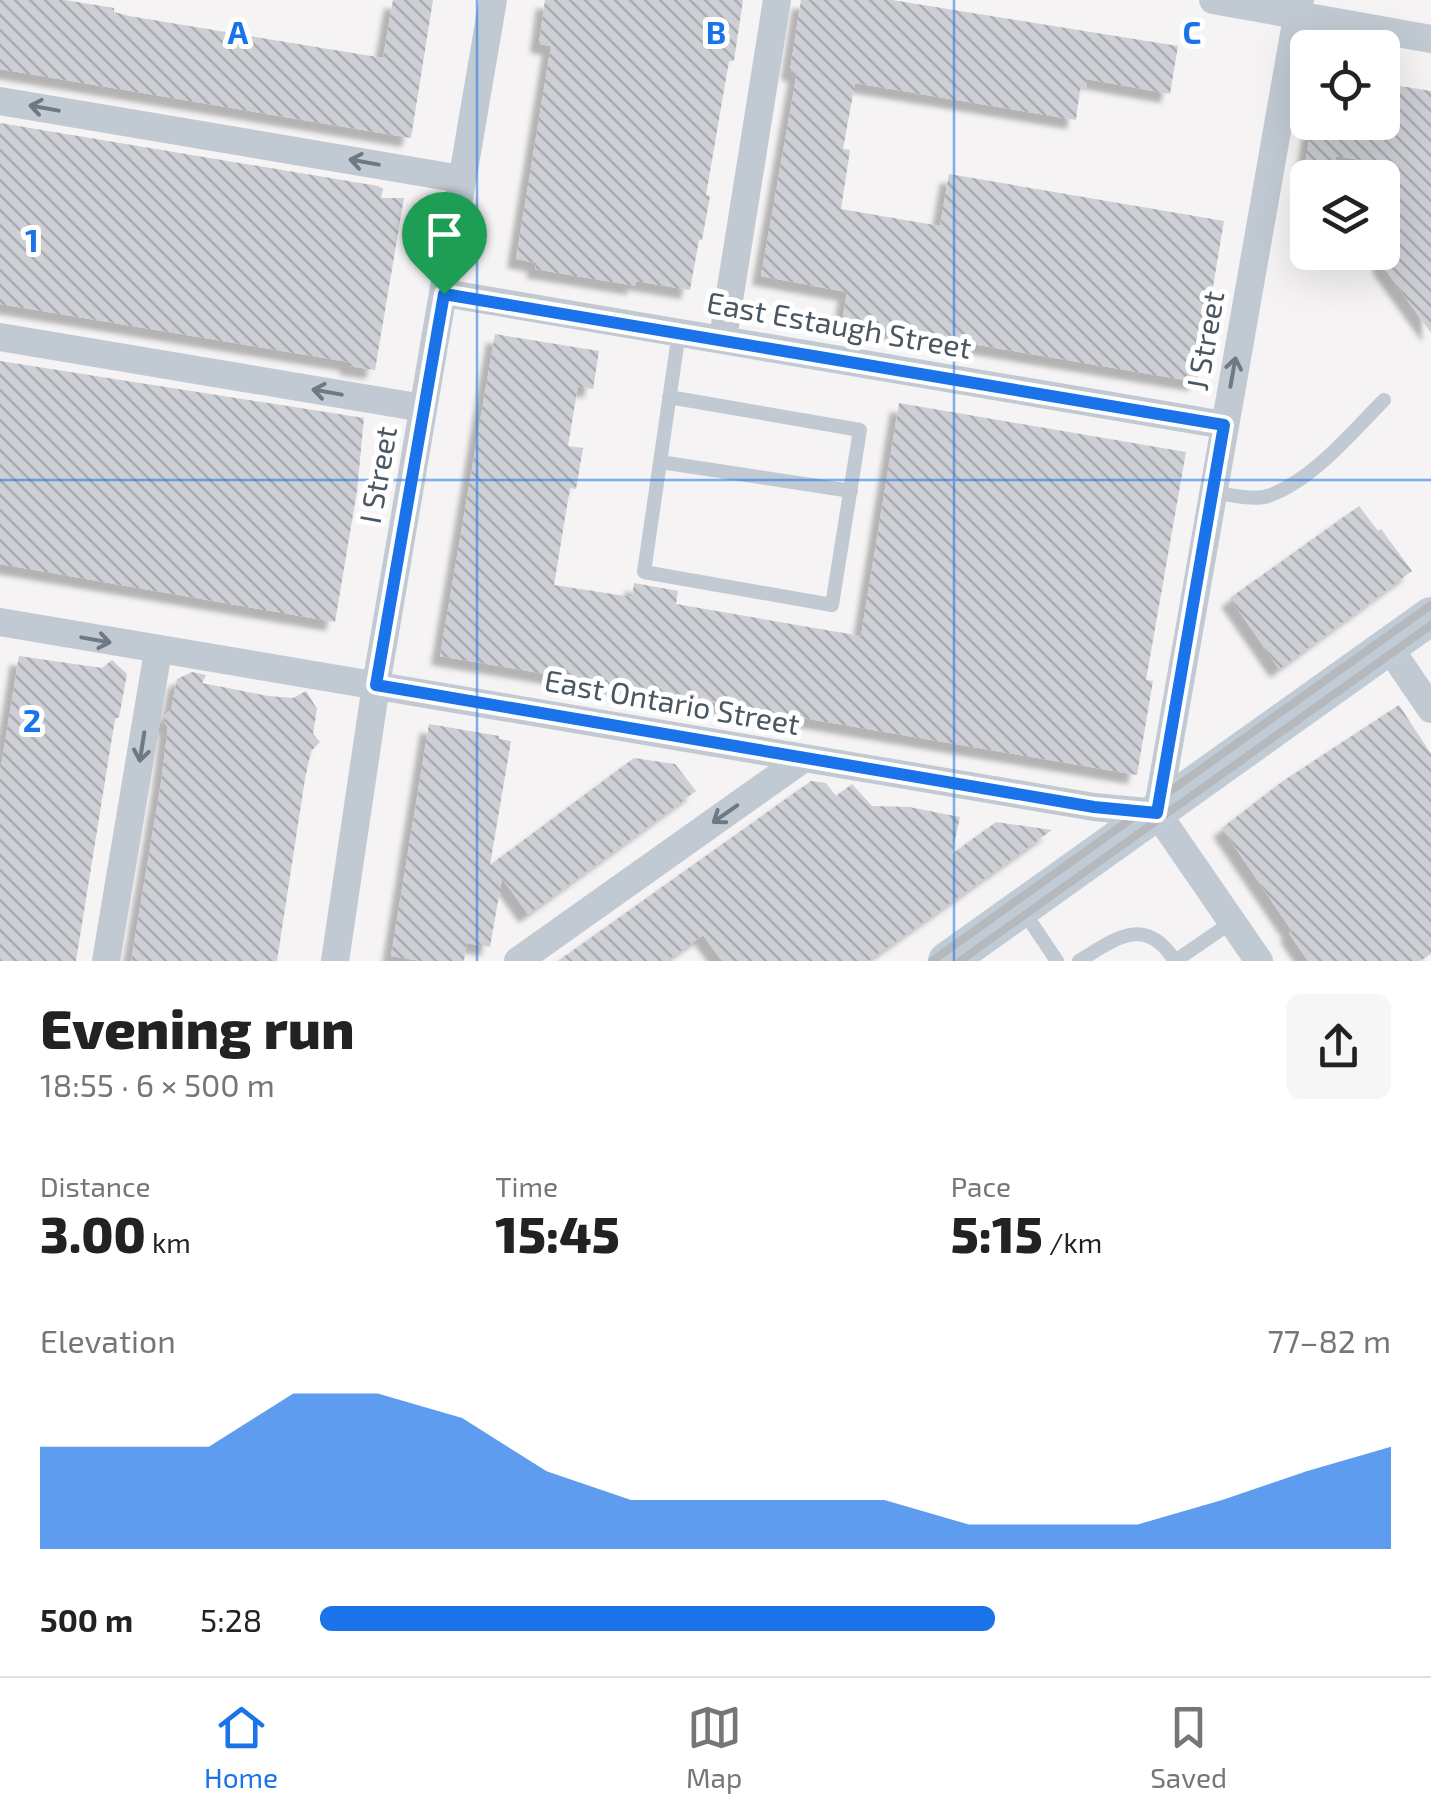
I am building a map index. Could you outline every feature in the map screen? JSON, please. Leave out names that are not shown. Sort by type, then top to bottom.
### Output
[{"type":"street","name":"I Street","points":[[335,961],[376,685],[493,0]]},
{"type":"street","points":[[723,338],[777,0]]},
{"type":"street","points":[[1213,0],[1299,7],[1431,39]]},
{"type":"street","name":"J Street","points":[[1157,813],[1299,7]]},
{"type":"street","points":[[0,101],[460,178]]},
{"type":"street","name":"East Estaugh Street","points":[[444,294],[1224,425]]},
{"type":"street","points":[[0,337],[424,408]]},
{"type":"street","points":[[947,961],[1431,616]]},
{"type":"street","name":"East Ontario Street","points":[[0,622],[1094,807],[1157,813]]},
{"type":"street","points":[[1388,646],[1431,709]]},
{"type":"street","points":[[106,961],[158,651]]},
{"type":"street","points":[[518,961],[804,758]]},
{"type":"street","points":[[1157,813],[1259,961]]},
{"type":"lane","points":[[669,397],[860,430],[832,605],[644,572],[669,397],[679,331]]},
{"type":"lane","points":[[1212,493],[1265,497],[1298,479],[1334,450],[1384,400]]},
{"type":"lane","points":[[660,462],[850,492]]},
{"type":"lane","points":[[1022,908],[1057,961]]},
{"type":"lane","points":[[1079,961],[1125,934],[1137,933],[1155,939],[1175,961],[1232,922]]},
{"type":"building","points":[[0,0],[65,0],[114,8],[114,12],[129,16],[383,58],[393,0],[433,0],[411,138],[0,69]]},
{"type":"building","points":[[545,0],[743,0],[690,290],[636,281],[636,286],[535,269],[537,263],[516,259],[551,46],[539,44]]},
{"type":"building","points":[[801,0],[892,0],[1178,46],[1170,94],[1087,79],[1086,89],[1080,89],[1076,120],[855,83],[843,149],[850,150],[841,209],[940,226],[949,174],[1224,221],[1197,382],[842,322],[847,292],[761,276],[797,73],[790,71]]},
{"type":"building","points":[[1400,86],[1431,91],[1431,333],[1386,270],[1400,270],[1400,160],[1336,156],[1335,160],[1306,160],[1309,140],[1400,140]]},
{"type":"building","points":[[0,123],[378,186],[383,189],[381,198],[404,198],[375,370],[349,366],[349,362],[0,304]]},
{"type":"building","points":[[495,334],[599,351],[593,389],[578,386],[568,446],[583,448],[576,489],[570,488],[554,585],[632,597],[634,583],[678,591],[676,604],[861,636],[899,403],[1186,452],[1146,680],[1153,681],[1137,775],[440,656]]},
{"type":"building","points":[[0,361],[364,418],[357,491],[335,622],[0,564]]},
{"type":"building","points":[[1359,506],[1412,571],[1279,669],[1230,598]]},
{"type":"building","points":[[19,656],[102,668],[112,660],[127,674],[119,717],[115,719],[76,961],[0,961],[0,773]]},
{"type":"building","points":[[192,672],[206,675],[202,683],[268,696],[293,698],[306,691],[317,709],[313,734],[320,742],[311,751],[305,779],[277,961],[131,961],[161,783],[168,727],[165,715],[171,710],[177,679]]},
{"type":"building","points":[[1399,705],[1431,754],[1431,954],[1420,961],[1308,961],[1222,828],[1283,781]]},
{"type":"building","points":[[429,724],[511,741],[490,865],[634,758],[675,764],[696,791],[528,914],[502,878],[490,947],[467,943],[464,961],[391,956]]},
{"type":"building","points":[[811,781],[826,783],[836,796],[852,784],[872,806],[909,807],[960,817],[952,854],[996,822],[1052,830],[868,961],[722,961],[703,935],[666,961],[558,961]]},
{"type":"railway","points":[[932,961],[1431,605]]},
{"type":"railway","points":[[960,961],[1431,625]]},
{"type":"route","points":[[444,294],[1224,425],[1157,813],[1094,807],[376,685],[444,294]]}]
